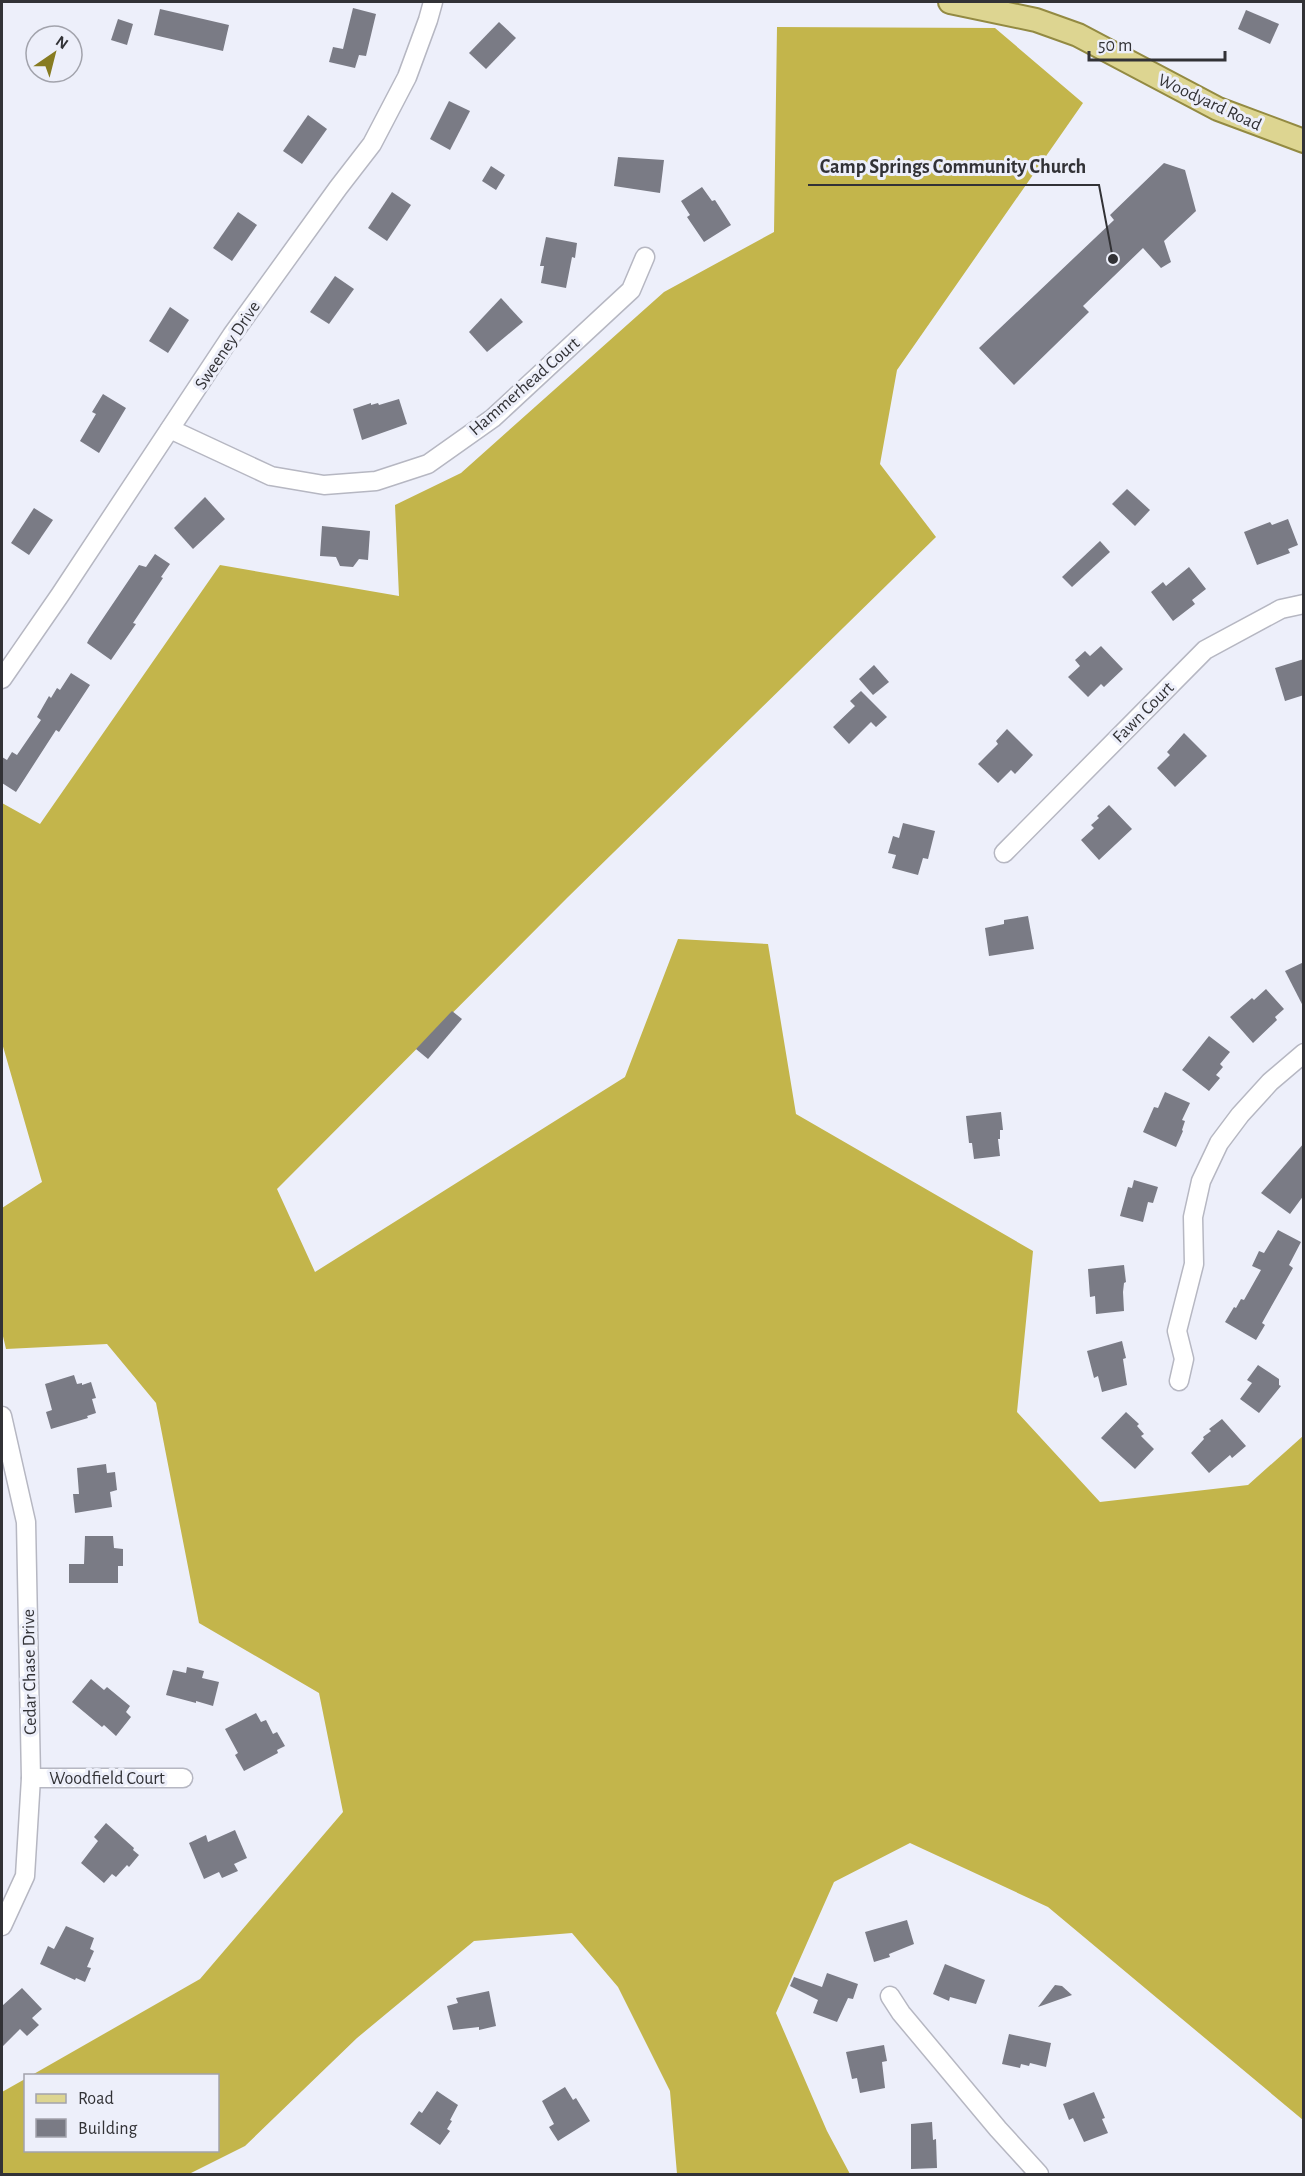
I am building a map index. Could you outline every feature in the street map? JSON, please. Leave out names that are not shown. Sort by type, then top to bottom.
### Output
[{"type":"main road","name":"Woodyard Road","points":[[956,2],[1036,20],[1078,35],[1218,109],[1304,141]]},
{"type":"street","name":"Sweeney Drive","points":[[2,680],[238,326],[325,204],[372,144],[407,77],[419,48],[433,2]]},
{"type":"street","name":"Hammerhead Court","points":[[170,429],[271,476],[324,485],[376,481],[428,464],[493,418],[631,290],[645,257]]},
{"type":"street","name":"Fawn Court","points":[[1004,853],[1205,650],[1281,609],[1304,603]]},
{"type":"street","points":[[1179,1381],[1184,1359],[1177,1331],[1194,1264],[1193,1217],[1201,1181],[1219,1143],[1240,1115],[1270,1083],[1304,1053]]},
{"type":"street","name":"Cedar Chase Drive","points":[[2,1416],[26,1522],[31,1778],[25,1876],[2,1926]]},
{"type":"street","name":"Woodfield Court","points":[[31,1778],[183,1778]]},
{"type":"street","points":[[890,1996],[901,2013],[1039,2175]]},
{"type":"shaded area","points":[[777,27],[995,28],[1083,103],[897,370],[880,464],[936,537],[567,898],[277,1189],[315,1272],[625,1077],[678,939],[768,944],[796,1114],[1033,1251],[1017,1412],[1100,1502],[1248,1485],[1303,1436],[1303,2120],[1048,1907],[910,1843],[834,1882],[776,2013],[827,2131],[850,2174],[677,2174],[670,2091],[618,1987],[572,1933],[474,1941],[357,2038],[245,2146],[189,2174],[2,2174],[2,2092],[24,2080],[24,2152],[219,2152],[219,2074],[34,2074],[200,1979],[343,1812],[319,1693],[199,1623],[156,1403],[107,1344],[6,1349],[2,1332],[2,1208],[42,1182],[2,1043],[2,803],[40,824],[220,565],[399,596],[395,505],[461,473],[664,292],[774,232]]},
{"type":"building","points":[[353,8],[376,14],[366,56],[359,55],[355,68],[329,62],[333,47],[343,49]]},
{"type":"building","points":[[160,9],[229,25],[223,51],[154,35]]},
{"type":"building","points":[[1246,10],[1279,24],[1270,44],[1238,29]]},
{"type":"building","points":[[118,19],[133,24],[127,45],[111,40]]},
{"type":"building","points":[[499,22],[516,38],[486,69],[469,53]]},
{"type":"building","points":[[449,101],[470,111],[450,150],[430,139]]},
{"type":"building","points":[[308,115],[327,129],[302,164],[283,151]]},
{"type":"building","points":[[618,157],[664,160],[660,193],[614,186]]},
{"type":"building","points":[[1164,163],[1185,170],[1196,211],[1164,241],[1171,262],[1161,268],[1143,248],[1083,306],[1089,312],[1014,385],[979,348],[1114,220],[1110,215]]},
{"type":"building","points":[[491,166],[505,175],[496,190],[482,181]]},
{"type":"building","points":[[702,187],[712,201],[715,200],[731,225],[704,242],[687,217],[690,215],[681,201]]},
{"type":"building","points":[[392,192],[411,205],[387,241],[368,228]]},
{"type":"building","points":[[238,212],[257,225],[232,261],[213,248]]},
{"type":"building","points":[[546,237],[577,243],[566,288],[541,283],[544,266],[540,266]]},
{"type":"building","points":[[335,276],[354,289],[329,324],[310,312]]},
{"type":"building","points":[[501,298],[523,322],[487,352],[469,332]]},
{"type":"building","points":[[170,307],[189,320],[168,353],[149,341]]},
{"type":"building","points":[[103,394],[126,408],[99,453],[80,441],[96,414],[92,412]]},
{"type":"building","points":[[399,399],[407,424],[362,440],[353,409],[371,403],[371,405],[378,403],[379,405]]},
{"type":"building","points":[[1127,489],[1150,510],[1135,526],[1112,504]]},
{"type":"building","points":[[205,497],[225,519],[193,549],[174,528]]},
{"type":"building","points":[[34,508],[53,520],[29,555],[11,543]]},
{"type":"building","points":[[1288,519],[1298,545],[1288,549],[1290,553],[1257,565],[1244,532],[1270,522],[1272,525]]},
{"type":"building","points":[[322,526],[370,531],[368,560],[359,559],[353,567],[340,566],[336,557],[320,556]]},
{"type":"building","points":[[1100,541],[1110,552],[1072,587],[1062,577]]},
{"type":"building","points":[[155,554],[170,564],[133,623],[136,624],[111,660],[87,643],[139,565],[146,567]]},
{"type":"building","points":[[1189,567],[1206,589],[1192,600],[1195,604],[1173,621],[1151,592],[1163,582],[1166,586]]},
{"type":"building","points":[[1101,646],[1123,669],[1104,687],[1101,684],[1088,697],[1068,677],[1080,666],[1075,660],[1085,651],[1090,656]]},
{"type":"building","points":[[1304,659],[1304,695],[1285,701],[1275,668]]},
{"type":"building","points":[[874,665],[889,682],[873,695],[859,679]]},
{"type":"building","points":[[71,673],[90,685],[59,732],[56,730],[16,792],[2,783],[2,757],[7,760],[12,752],[17,755],[41,720],[37,717],[49,696],[51,698],[57,688],[60,690]]},
{"type":"building","points":[[861,691],[887,717],[876,727],[871,722],[849,744],[833,727],[855,706],[850,701]]},
{"type":"building","points":[[1007,729],[1033,755],[1015,774],[1011,770],[998,783],[978,764],[998,744],[996,741]]},
{"type":"building","points":[[1184,733],[1207,756],[1175,787],[1157,768],[1170,755],[1167,752]]},
{"type":"building","points":[[1109,805],[1132,829],[1099,860],[1081,840],[1094,828],[1091,825]]},
{"type":"building","points":[[903,823],[935,831],[928,859],[923,858],[918,875],[892,868],[896,855],[888,853],[893,836],[899,838]]},
{"type":"building","points":[[1028,916],[1034,949],[989,956],[985,928],[1004,924],[1004,920]]},
{"type":"building","points":[[1304,962],[1304,1008],[1285,971]]},
{"type":"building","points":[[1266,989],[1284,1009],[1275,1017],[1277,1020],[1253,1043],[1230,1017]]},
{"type":"building","points":[[452,1011],[462,1019],[428,1059],[416,1049]]},
{"type":"building","points":[[1209,1036],[1230,1052],[1220,1064],[1223,1067],[1216,1075],[1220,1078],[1209,1091],[1182,1070]]},
{"type":"building","points":[[1165,1092],[1190,1103],[1182,1120],[1185,1121],[1183,1131],[1176,1147],[1143,1132],[1154,1107],[1158,1108]]},
{"type":"building","points":[[1001,1112],[1003,1130],[1000,1130],[1000,1139],[998,1139],[1000,1156],[974,1159],[972,1143],[969,1143],[966,1116]]},
{"type":"building","points":[[1304,1143],[1304,1195],[1290,1214],[1261,1193]]},
{"type":"building","points":[[1134,1180],[1158,1187],[1153,1203],[1148,1202],[1143,1222],[1120,1216],[1128,1187],[1132,1188]]},
{"type":"building","points":[[1278,1230],[1301,1242],[1289,1265],[1293,1268],[1262,1323],[1265,1325],[1256,1340],[1225,1322],[1234,1307],[1236,1308],[1241,1299],[1244,1300],[1261,1270],[1252,1266],[1259,1251],[1264,1253]]},
{"type":"building","points":[[1124,1265],[1126,1282],[1123,1292],[1124,1311],[1096,1314],[1095,1296],[1090,1297],[1088,1269]]},
{"type":"building","points":[[1122,1341],[1126,1358],[1123,1359],[1127,1385],[1102,1392],[1098,1376],[1094,1378],[1087,1351]]},
{"type":"building","points":[[1258,1365],[1279,1379],[1281,1386],[1259,1413],[1240,1399],[1252,1383],[1247,1380]]},
{"type":"building","points":[[74,1375],[77,1384],[91,1382],[96,1398],[92,1399],[96,1413],[87,1416],[88,1418],[51,1429],[46,1412],[52,1410],[45,1384]]},
{"type":"building","points":[[1126,1412],[1139,1424],[1137,1426],[1144,1434],[1141,1436],[1154,1449],[1135,1469],[1101,1438]]},
{"type":"building","points":[[1222,1419],[1246,1446],[1232,1458],[1230,1455],[1209,1473],[1191,1453],[1204,1439],[1203,1437],[1211,1431],[1209,1429]]},
{"type":"building","points":[[106,1464],[107,1473],[115,1472],[117,1490],[110,1492],[112,1507],[75,1513],[73,1494],[79,1494],[77,1468]]},
{"type":"building","points":[[85,1536],[113,1536],[114,1548],[123,1549],[123,1566],[118,1566],[118,1583],[69,1583],[69,1564],[84,1564]]},
{"type":"building","points":[[187,1667],[204,1671],[202,1678],[219,1682],[213,1706],[166,1695],[173,1670],[186,1673]]},
{"type":"building","points":[[91,1679],[104,1690],[107,1687],[130,1706],[126,1712],[131,1717],[116,1736],[72,1702]]},
{"type":"building","points":[[256,1713],[261,1722],[266,1720],[273,1734],[277,1732],[285,1746],[277,1750],[278,1753],[244,1771],[235,1755],[238,1753],[225,1729]]},
{"type":"building","points":[[106,1823],[139,1855],[129,1867],[127,1865],[116,1877],[112,1874],[104,1883],[81,1863],[98,1841],[94,1837]]},
{"type":"building","points":[[235,1830],[247,1858],[234,1864],[238,1871],[222,1878],[219,1872],[204,1879],[189,1843],[206,1835],[208,1842]]},
{"type":"building","points":[[907,1920],[914,1944],[889,1954],[890,1957],[874,1962],[865,1932]]},
{"type":"building","points":[[66,1926],[94,1938],[90,1949],[94,1951],[87,1967],[91,1968],[85,1982],[76,1978],[75,1980],[40,1964],[48,1946],[54,1949]]},
{"type":"building","points":[[945,1964],[985,1980],[976,2004],[950,1997],[949,2001],[933,1994]]},
{"type":"building","points":[[827,1973],[858,1984],[853,1999],[848,1998],[837,2022],[813,2013],[818,2000],[790,1986],[794,1977],[822,1987]]},
{"type":"building","points":[[1055,1985],[1062,1986],[1072,1995],[1038,2007]]},
{"type":"building","points":[[22,1988],[42,2009],[32,2018],[39,2025],[27,2036],[20,2029],[2,2047],[2,2006]]},
{"type":"building","points":[[489,1991],[496,2026],[479,2030],[479,2027],[453,2030],[447,2006],[458,2003],[456,1998]]},
{"type":"building","points":[[1009,2034],[1051,2043],[1046,2067],[1030,2063],[1029,2066],[1021,2064],[1020,2068],[1002,2064]]},
{"type":"building","points":[[884,2045],[887,2061],[882,2062],[885,2088],[860,2093],[857,2078],[852,2079],[846,2052]]},
{"type":"building","points":[[565,2087],[573,2100],[576,2098],[590,2121],[558,2141],[549,2127],[554,2124],[542,2101]]},
{"type":"building","points":[[437,2091],[458,2105],[447,2129],[450,2131],[440,2145],[410,2124],[419,2111],[422,2113]]},
{"type":"building","points":[[1094,2092],[1105,2118],[1102,2119],[1108,2133],[1084,2142],[1073,2118],[1069,2120],[1063,2104]]},
{"type":"building","points":[[932,2122],[933,2140],[936,2139],[937,2168],[911,2169],[911,2124]]},
{"type":"place","name":"Camp Springs Community Church","points":[[1113,259]]}]
